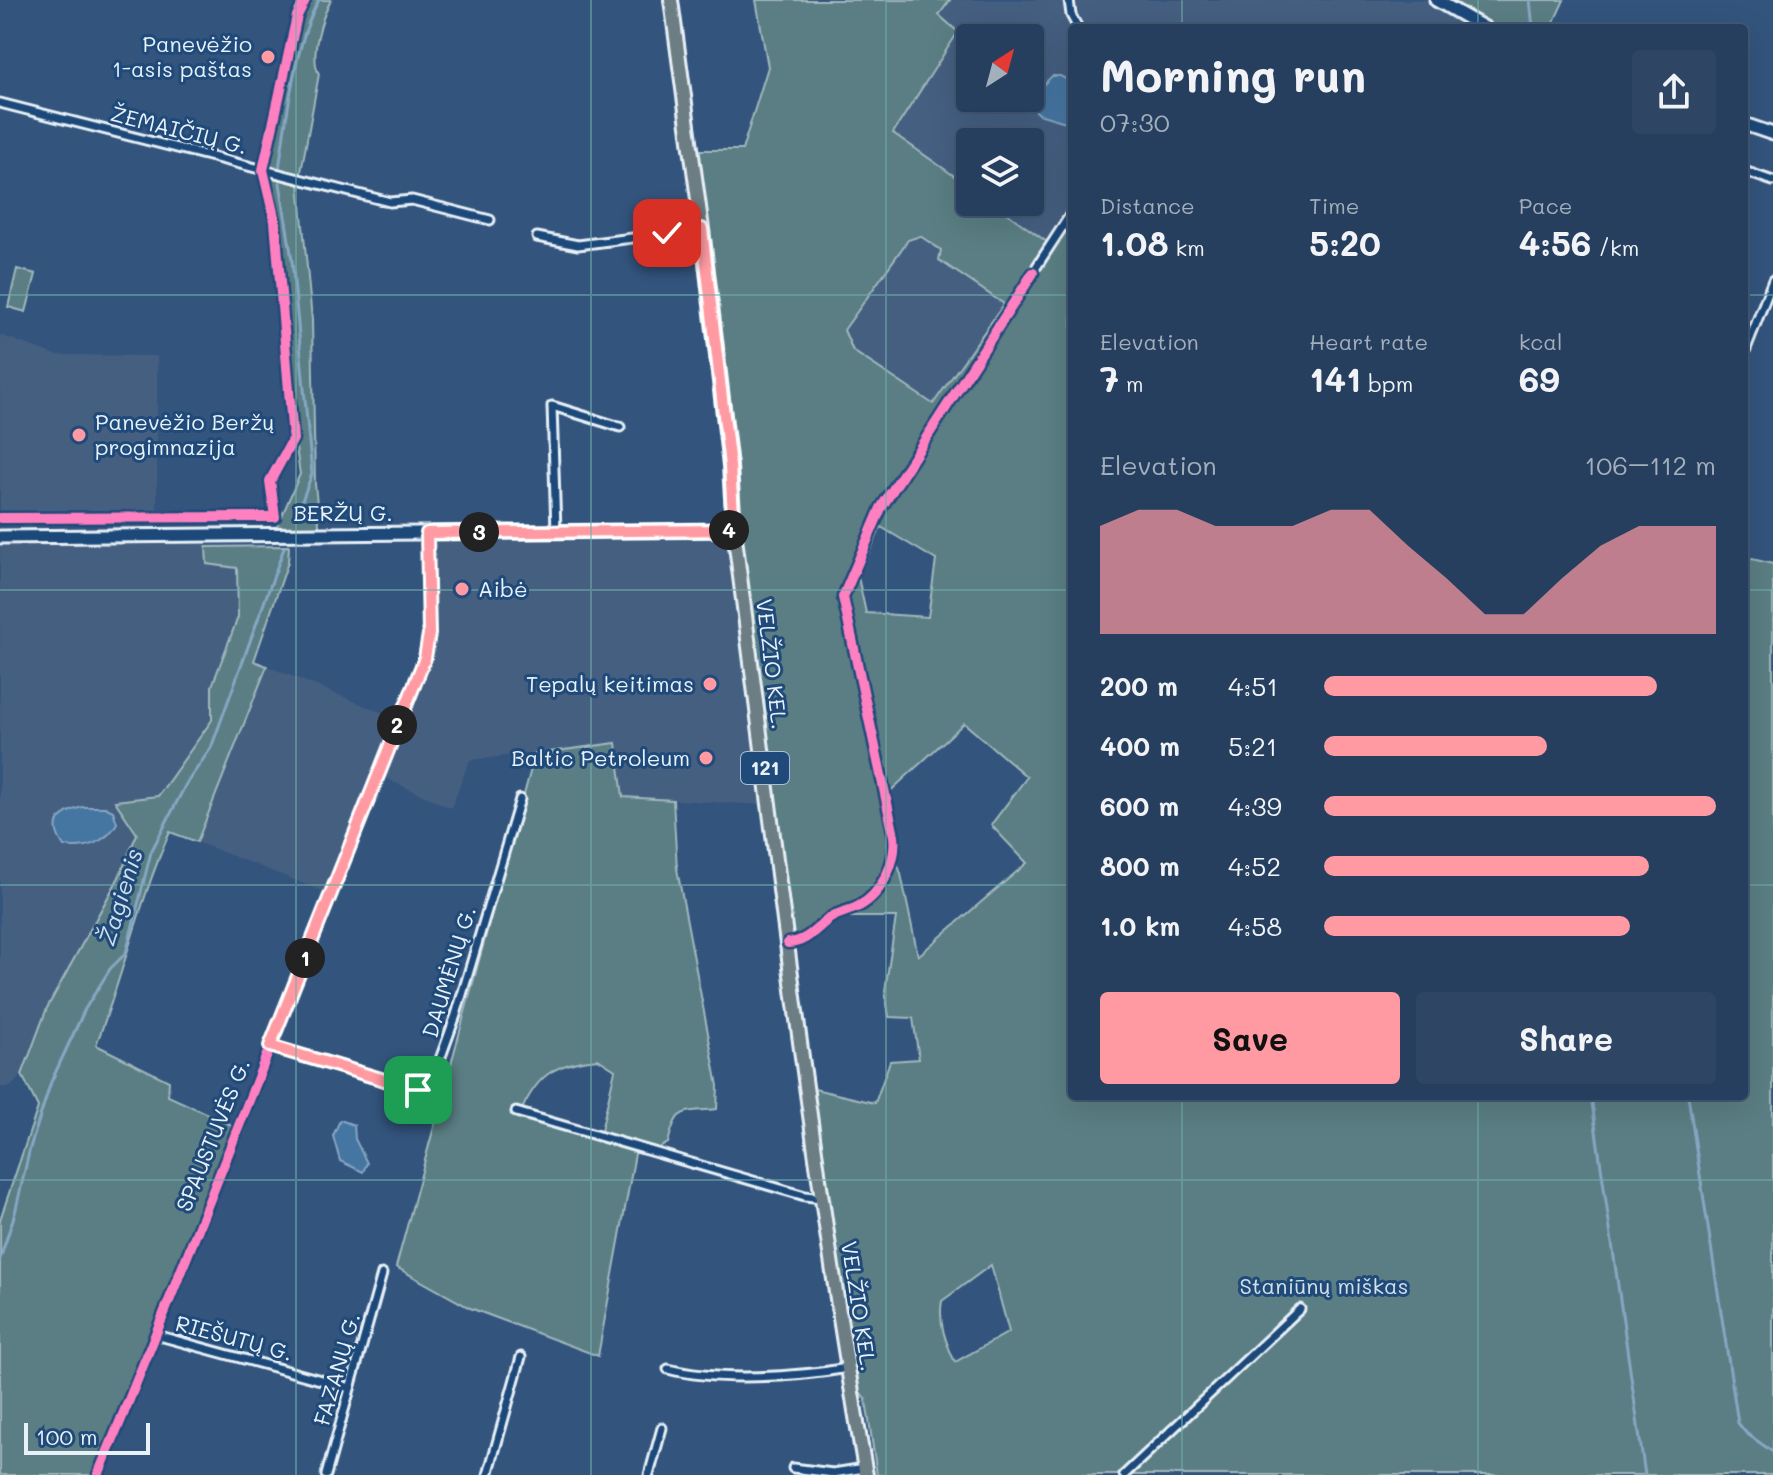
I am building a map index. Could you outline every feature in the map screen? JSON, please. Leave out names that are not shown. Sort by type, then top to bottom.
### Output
[{"type":"main road","name":"VELŽIO KEL.","points":[[671,0],[702,229],[730,466],[734,530],[788,943],[822,1198],[865,1471]]},
{"type":"main road","points":[[1436,0],[1478,24]]},
{"type":"main road","points":[[1748,125],[1773,134]]},
{"type":"main road","name":"BERŽŲ G.","points":[[0,537],[734,530]]},
{"type":"street","points":[[1069,0],[1076,24]]},
{"type":"street","name":"ŽEMAIČIŲ G.","points":[[0,103],[390,202],[412,200],[490,220]]},
{"type":"street","points":[[1748,172],[1773,181]]},
{"type":"street","points":[[788,943],[806,939],[837,914],[863,904],[879,887],[891,864],[894,836],[843,597],[881,508],[1068,218]]},
{"type":"street","points":[[537,237],[578,245],[702,229]]},
{"type":"street","points":[[1748,344],[1773,280]]},
{"type":"street","points":[[556,531],[552,406],[620,427]]},
{"type":"street","name":"SPAUSTUVĖS G.","points":[[98,1475],[425,658],[429,634],[427,533]]},
{"type":"street","name":"DAUMĖNŲ G.","points":[[270,1046],[418,1090],[430,1087],[456,1015],[520,799]]},
{"type":"street","points":[[516,1112],[805,1196],[822,1198]]},
{"type":"street","name":"FAZANŲ G.","points":[[326,1475],[382,1274]]},
{"type":"street","points":[[1124,1475],[1300,1309]]},
{"type":"street","name":"RIEŠUTŲ G.","points":[[156,1335],[350,1388]]},
{"type":"street","points":[[488,1475],[521,1357]]},
{"type":"street","points":[[668,1369],[711,1375],[805,1373],[848,1368]]},
{"type":"street","points":[[649,1475],[662,1428]]},
{"type":"street","points":[[793,1468],[833,1473],[865,1471]]},
{"type":"shaded area","points":[[950,0],[1425,0],[1462,24],[1068,24],[1068,218],[1051,245],[1011,216],[1044,216],[1044,128],[956,128],[956,177],[893,133],[956,35],[956,112],[1044,112],[1044,24],[956,24],[956,32],[939,15]]},
{"type":"shaded area","points":[[1052,76],[1068,80],[1068,123],[1037,112],[1044,112],[1044,84]]},
{"type":"shaded area","points":[[920,236],[941,251],[940,260],[1004,304],[933,404],[853,351],[844,330],[908,240]]},
{"type":"shaded area","name":"Panevėžio Beržų progimnazija","points":[[0,335],[56,355],[157,356],[157,515],[0,516]]},
{"type":"shaded area","points":[[734,530],[764,805],[623,797],[616,744],[470,760],[451,808],[374,773],[327,893],[197,842],[267,666],[403,721],[428,658],[430,540],[540,531]]},
{"type":"shaded area","points":[[206,543],[207,564],[237,568],[238,617],[212,686],[212,720],[158,796],[116,801],[137,834],[119,877],[47,1008],[22,1075],[11,1087],[0,1087],[0,545]]},
{"type":"shaded area","points":[[83,807],[105,807],[113,811],[117,823],[113,830],[95,843],[80,847],[64,846],[57,831],[58,820],[68,812]]},
{"type":"shaded area","points":[[340,1120],[354,1125],[355,1139],[367,1163],[363,1172],[340,1161],[333,1136]]},
{"type":"green space","points":[[304,0],[331,0],[316,47],[319,74],[299,183],[312,320],[315,484],[320,534],[274,534],[300,474],[284,368],[282,285],[264,144],[296,40]]},
{"type":"green space","name":"Staniūnų miškas","points":[[756,0],[950,0],[939,15],[956,30],[956,35],[893,133],[956,177],[956,216],[1011,216],[1050,244],[1068,218],[1068,1100],[1748,1100],[1748,558],[1773,564],[1773,1475],[877,1475],[866,1400],[850,1378],[806,1087],[875,1103],[890,1061],[919,1059],[913,1018],[889,1017],[885,991],[896,917],[828,917],[806,936],[793,936],[788,943],[691,150],[742,150],[768,67]],"holes":[[[920,236],[941,250],[939,260],[1004,304],[933,404],[853,351],[844,330],[908,240]],[[881,527],[936,560],[928,617],[866,613],[858,577]],[[964,723],[1027,777],[991,825],[1027,863],[918,956],[884,797]],[[991,1265],[1009,1332],[955,1362],[944,1332],[942,1301]]]},
{"type":"green space","points":[[1436,0],[1564,0],[1553,24],[1478,24]]},
{"type":"green space","points":[[17,269],[36,274],[26,312],[8,307]]},
{"type":"green space","points":[[289,546],[288,562],[254,661],[267,666],[197,842],[170,832],[96,1045],[169,1081],[168,1096],[234,1126],[95,1475],[0,1475],[0,1220],[38,1107],[22,1075],[47,1008],[119,877],[137,834],[115,801],[158,796],[212,720],[212,686],[238,617],[237,568],[207,564],[206,547]]},
{"type":"green space","points":[[616,743],[623,797],[673,800],[677,869],[718,1086],[717,1109],[682,1114],[674,1123],[668,1143],[659,1148],[637,1143],[598,1356],[470,1308],[396,1267],[535,754]],"holes":[[[598,1059],[615,1070],[599,1140],[519,1116],[540,1081],[558,1068]]]},
{"type":"waterway","name":"Žagienis","points":[[279,169],[298,59],[319,0]]},
{"type":"waterway","points":[[1530,0],[1533,24]]},
{"type":"waterway","name":"Žagienis","points":[[280,183],[292,260],[312,474],[297,514]]},
{"type":"waterway","name":"Žagienis","points":[[0,1259],[51,1082],[85,1009],[110,969],[126,953],[151,852],[186,784],[211,748],[284,548]]},
{"type":"waterway","points":[[1592,1100],[1645,1475]]},
{"type":"waterway","points":[[1689,1100],[1738,1423],[1746,1433],[1773,1452]]},
{"type":"cycle path","points":[[0,518],[275,517],[270,481],[293,439],[275,221],[263,170],[297,16],[305,0]]},
{"type":"cycle path","points":[[788,943],[806,938],[830,918],[867,901],[881,885],[890,866],[894,836],[843,597],[881,508],[1033,273]]},
{"type":"cycle path","points":[[98,1475],[425,658],[429,634],[427,533]]},
{"type":"place","name":"Panevėžio 1-asis paštas","points":[[268,57]]},
{"type":"place","name":"Panevėžio Beržų progimnazija","points":[[79,435]]},
{"type":"place","name":"Aibė","points":[[462,589]]},
{"type":"place","name":"Tepalų keitimas","points":[[710,684]]},
{"type":"place","name":"Baltic Petroleum","points":[[706,758]]},
{"type":"route","points":[[418,1090],[270,1046],[425,658],[429,634],[427,533],[734,530],[730,466],[702,229],[667,233]]}]
